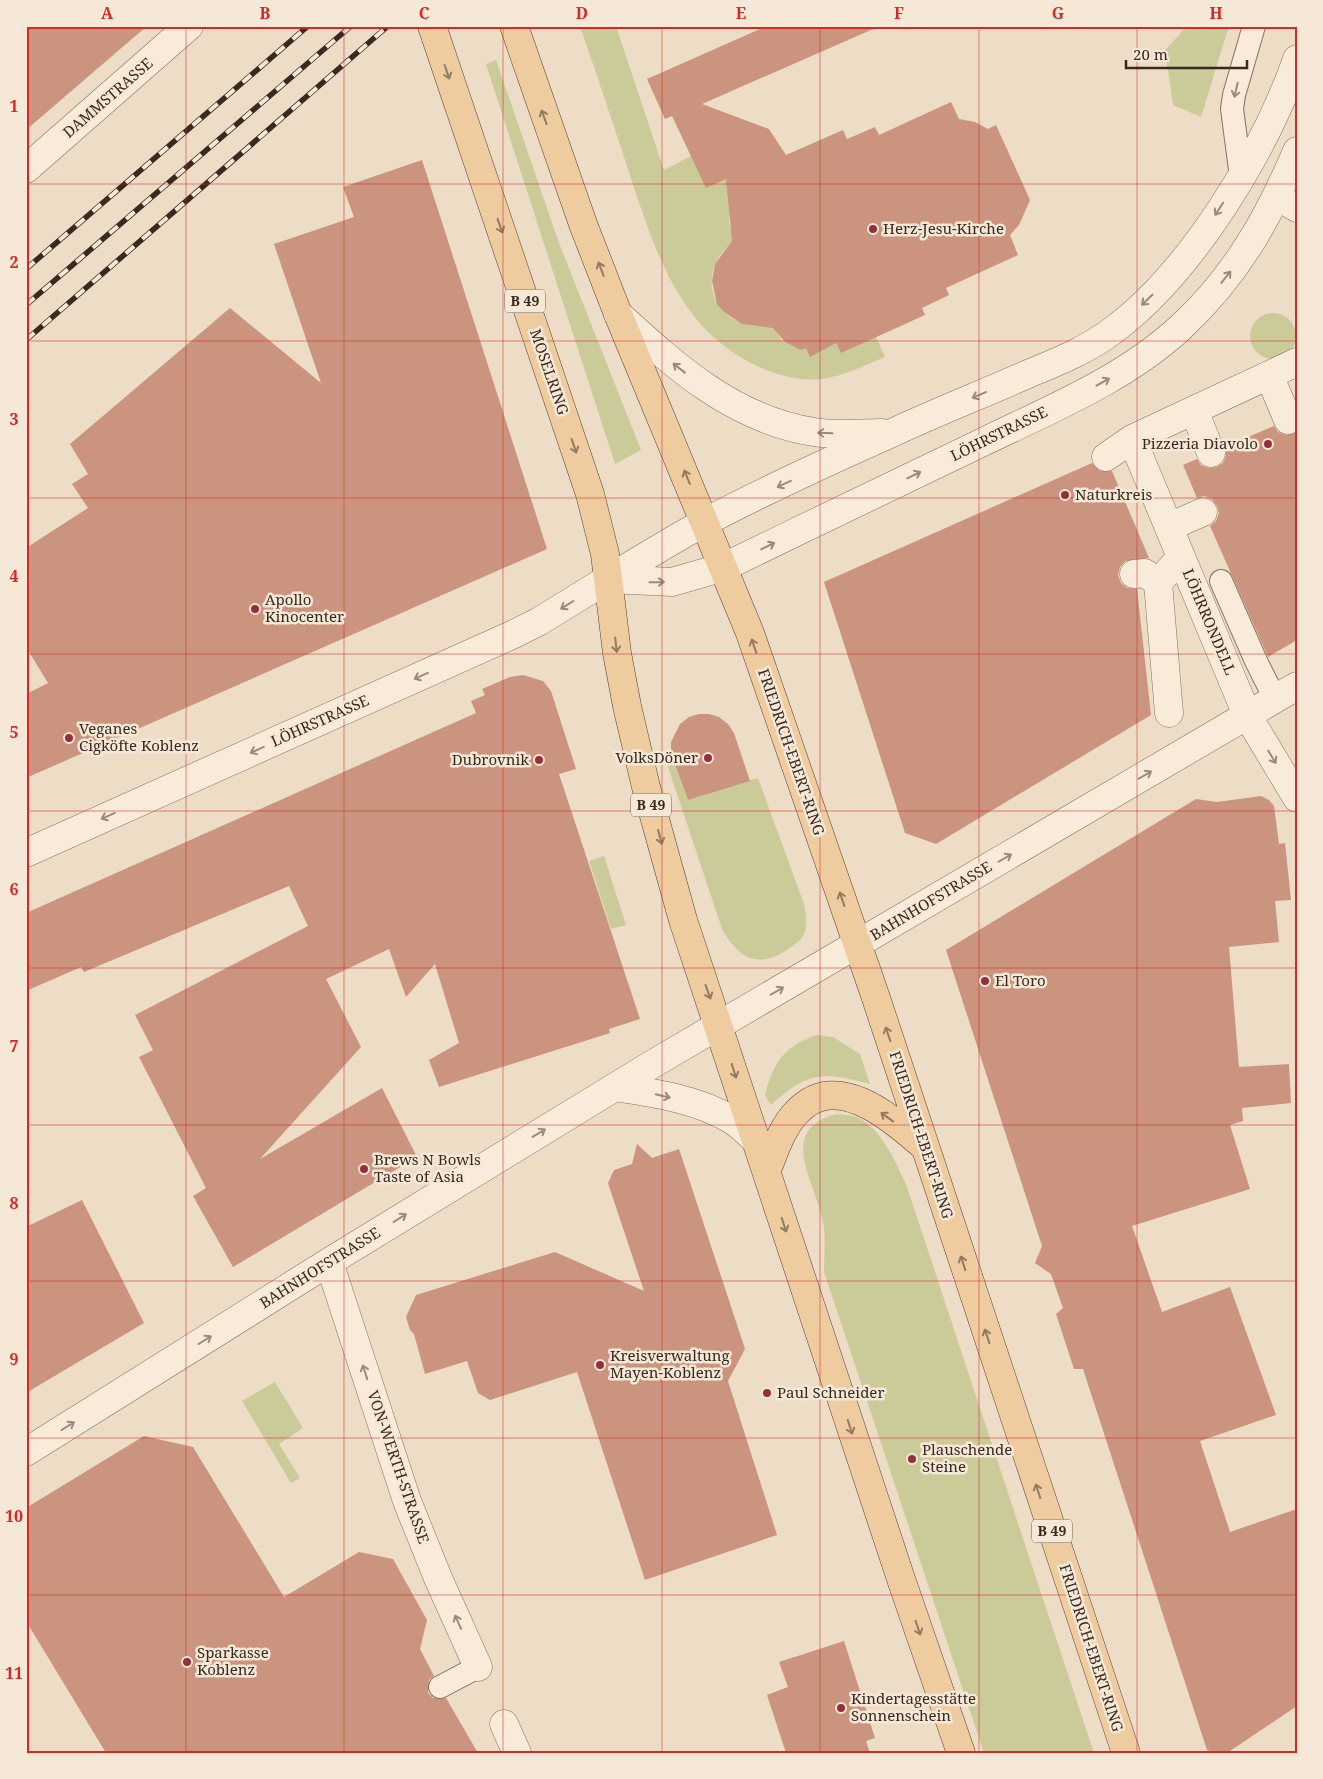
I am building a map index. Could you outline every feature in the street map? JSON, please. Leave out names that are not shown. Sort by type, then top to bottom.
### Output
[{"type":"main road","name":"MOSELRING","points":[[432,26],[590,494],[605,554],[608,579]]},
{"type":"main road","name":"B 49","points":[[514,26],[570,188],[618,314],[705,522]]},
{"type":"main road","name":"FRIEDRICH-EBERT-RING","points":[[705,522],[750,633],[858,945],[1126,1753]]},
{"type":"main road","name":"B 49","points":[[608,579],[620,672],[636,748],[684,920],[720,1024],[766,1170],[905,1591],[961,1753]]},
{"type":"main road","points":[[766,1170],[782,1133],[797,1112],[821,1097],[836,1096],[868,1104],[886,1115],[925,1147]]},
{"type":"street","name":"DAMMSTRASSE","points":[[26,169],[189,26]]},
{"type":"street","name":"LÖHRSTRASSE","points":[[26,853],[514,634],[538,622],[705,522],[891,433],[1063,359],[1112,331],[1148,299],[1181,264],[1241,177],[1271,122],[1297,59]]},
{"type":"street","name":"LÖHRSTRASSE","points":[[608,579],[672,582],[724,568],[1088,391],[1117,375],[1182,326],[1228,274],[1264,222],[1297,152]]},
{"type":"street","points":[[618,314],[696,381],[720,398],[760,417],[793,428],[816,433],[891,433]]},
{"type":"street","points":[[1102,448],[1132,440],[1297,362]]},
{"type":"street","points":[[1263,378],[1282,423]]},
{"type":"street","points":[[1194,410],[1211,453]]},
{"type":"street","name":"LÖHRRONDELL","points":[[1132,440],[1241,698],[1297,798]]},
{"type":"street","points":[[1169,528],[1203,512]]},
{"type":"street","name":"LÖHRRONDELL","points":[[1169,713],[1157,683],[1149,607],[1181,556]]},
{"type":"street","points":[[1241,698],[1286,692]]},
{"type":"street","name":"BAHNHOFSTRASSE","points":[[26,1452],[329,1262],[615,1087],[858,945],[1241,698]]},
{"type":"street","points":[[615,1087],[658,1094],[715,1110],[733,1121],[758,1143]]},
{"type":"street","name":"VON-WERTH-STRASSE","points":[[329,1262],[411,1510],[438,1578],[478,1667]]},
{"type":"street","points":[[504,1724],[517,1753]]},
{"type":"lane","points":[[1241,177],[1232,108],[1234,94],[1254,26]]},
{"type":"lane","points":[[1221,581],[1256,661],[1286,692]]},
{"type":"lane","points":[[440,1687],[478,1667]]},
{"type":"green space","points":[[580,26],[616,26],[664,170],[691,156],[730,177],[729,224],[737,237],[718,259],[714,267],[712,281],[713,294],[726,314],[737,321],[749,325],[762,326],[775,323],[780,337],[783,341],[790,344],[814,345],[876,337],[885,357],[834,377],[812,380],[795,378],[763,369],[751,363],[724,346],[702,326],[684,302],[656,250]]},
{"type":"green space","points":[[1187,26],[1229,26],[1201,117],[1173,105],[1165,50]]},
{"type":"green space","points":[[496,60],[559,243],[641,450],[615,464],[486,64]]},
{"type":"green space","points":[[1273,313],[1286,317],[1292,323],[1296,336],[1292,349],[1286,355],[1273,359],[1260,355],[1254,349],[1250,336],[1254,323],[1260,317]]},
{"type":"green space","points":[[675,762],[688,800],[758,778],[804,904],[806,923],[803,937],[784,952],[764,959],[748,957],[734,946],[722,929],[667,764]]},
{"type":"green space","points":[[604,856],[626,925],[611,929],[589,861]]},
{"type":"green space","points":[[816,1035],[833,1037],[860,1054],[870,1084],[839,1077],[816,1077],[805,1080],[795,1086],[771,1105],[765,1095],[768,1083],[777,1064],[788,1050]]},
{"type":"green space","points":[[837,1114],[857,1117],[874,1129],[887,1146],[906,1184],[1094,1753],[984,1753],[824,1272],[825,1241],[823,1222],[808,1175],[803,1144],[808,1132],[818,1121]]},
{"type":"green space","points":[[275,1382],[303,1428],[279,1444],[300,1478],[291,1483],[242,1401]]},
{"type":"building","points":[[26,26],[147,26],[26,130]]},
{"type":"building","name":"Herz-Jesu-Kirche","points":[[767,26],[880,26],[702,104],[769,129],[786,155],[843,130],[847,139],[875,127],[879,135],[951,102],[959,119],[975,122],[988,129],[996,125],[1030,200],[1019,225],[1010,235],[1018,255],[946,288],[949,295],[922,308],[925,315],[841,353],[836,343],[810,357],[806,348],[801,350],[785,342],[773,328],[742,324],[724,312],[717,304],[712,281],[715,264],[732,241],[726,179],[706,188],[672,116],[665,119],[647,79]]},
{"type":"building","points":[[422,160],[547,549],[26,778],[26,694],[48,683],[26,647],[26,548],[88,508],[72,484],[88,474],[70,444],[230,308],[321,383],[274,244],[354,217],[343,187]]},
{"type":"building","points":[[1274,426],[1278,432],[1286,435],[1297,432],[1297,640],[1268,657],[1210,526],[1216,521],[1219,513],[1217,506],[1212,499],[1204,496],[1197,498],[1183,465],[1197,459],[1201,465],[1208,468],[1217,467],[1223,463],[1226,456],[1225,447]]},
{"type":"building","points":[[1092,463],[1100,471],[1112,471],[1149,558],[1125,561],[1120,567],[1118,575],[1121,583],[1127,588],[1137,589],[1151,715],[936,844],[905,833],[824,582]]},
{"type":"building","points":[[523,675],[543,681],[551,691],[576,769],[559,774],[640,1019],[609,1029],[610,1033],[439,1087],[429,1060],[459,1043],[435,964],[406,997],[389,949],[326,979],[361,1047],[260,1159],[382,1088],[417,1157],[233,1267],[193,1196],[206,1188],[139,1057],[153,1050],[135,1015],[308,926],[289,886],[84,972],[81,967],[26,991],[26,913],[476,713],[471,701],[485,695],[482,689],[510,677]]},
{"type":"building","name":"VolksDöner","points":[[699,714],[719,717],[728,724],[734,733],[750,781],[688,800],[671,753],[671,742],[680,724],[689,717]]},
{"type":"building","points":[[1261,796],[1269,800],[1274,806],[1279,844],[1285,843],[1291,900],[1275,901],[1279,942],[1229,947],[1239,1067],[1289,1064],[1291,1103],[1242,1108],[1243,1121],[1230,1125],[1250,1189],[1132,1226],[1162,1312],[1230,1287],[1276,1415],[1200,1441],[1230,1532],[1297,1509],[1297,1706],[1227,1753],[1217,1753],[1207,1750],[1083,1369],[1074,1369],[1056,1314],[1063,1308],[1051,1274],[1035,1263],[1042,1246],[946,950],[1196,799],[1217,802]]},
{"type":"building","name":"Kreisverwaltung Mayen-Koblenz","points":[[637,1144],[652,1158],[679,1149],[745,1349],[728,1381],[777,1535],[645,1580],[577,1372],[490,1400],[478,1393],[467,1361],[425,1374],[414,1334],[410,1330],[406,1317],[416,1295],[555,1252],[644,1291],[608,1183],[614,1170],[632,1164]]},
{"type":"building","points":[[82,1200],[144,1323],[26,1393],[26,1227]]},
{"type":"building","points":[[144,1436],[193,1447],[284,1597],[359,1552],[393,1559],[427,1620],[420,1649],[434,1676],[429,1680],[428,1693],[433,1698],[446,1698],[478,1753],[106,1753],[26,1621],[26,1508]]},
{"type":"building","points":[[844,1641],[875,1738],[866,1741],[870,1753],[786,1753],[767,1695],[788,1687],[779,1662]]},
{"type":"railway","points":[[26,269],[308,26]]},
{"type":"railway","points":[[26,305],[351,26]]},
{"type":"railway","points":[[26,340],[388,26]]},
{"type":"place","name":"Herz-Jesu-Kirche","points":[[873,229]]},
{"type":"place","name":"Pizzeria Diavolo","points":[[1268,444]]},
{"type":"place","name":"Naturkreis","points":[[1065,495]]},
{"type":"place","name":"Apollo Kinocenter","points":[[255,609]]},
{"type":"place","name":"Veganes Cigköfte Koblenz","points":[[69,738]]},
{"type":"place","name":"VolksDöner","points":[[708,758]]},
{"type":"place","name":"Dubrovnik","points":[[539,760]]},
{"type":"place","name":"El Toro","points":[[985,981]]},
{"type":"place","name":"Brews N Bowls Taste of Asia","points":[[364,1169]]},
{"type":"place","name":"Kreisverwaltung Mayen-Koblenz","points":[[600,1365]]},
{"type":"place","name":"Paul Schneider","points":[[767,1393]]},
{"type":"place","name":"Plauschende Steine","points":[[912,1459]]},
{"type":"place","name":"Sparkasse Koblenz","points":[[187,1662]]},
{"type":"place","name":"Kindertagesstätte Sonnenschein","points":[[841,1708]]}]
